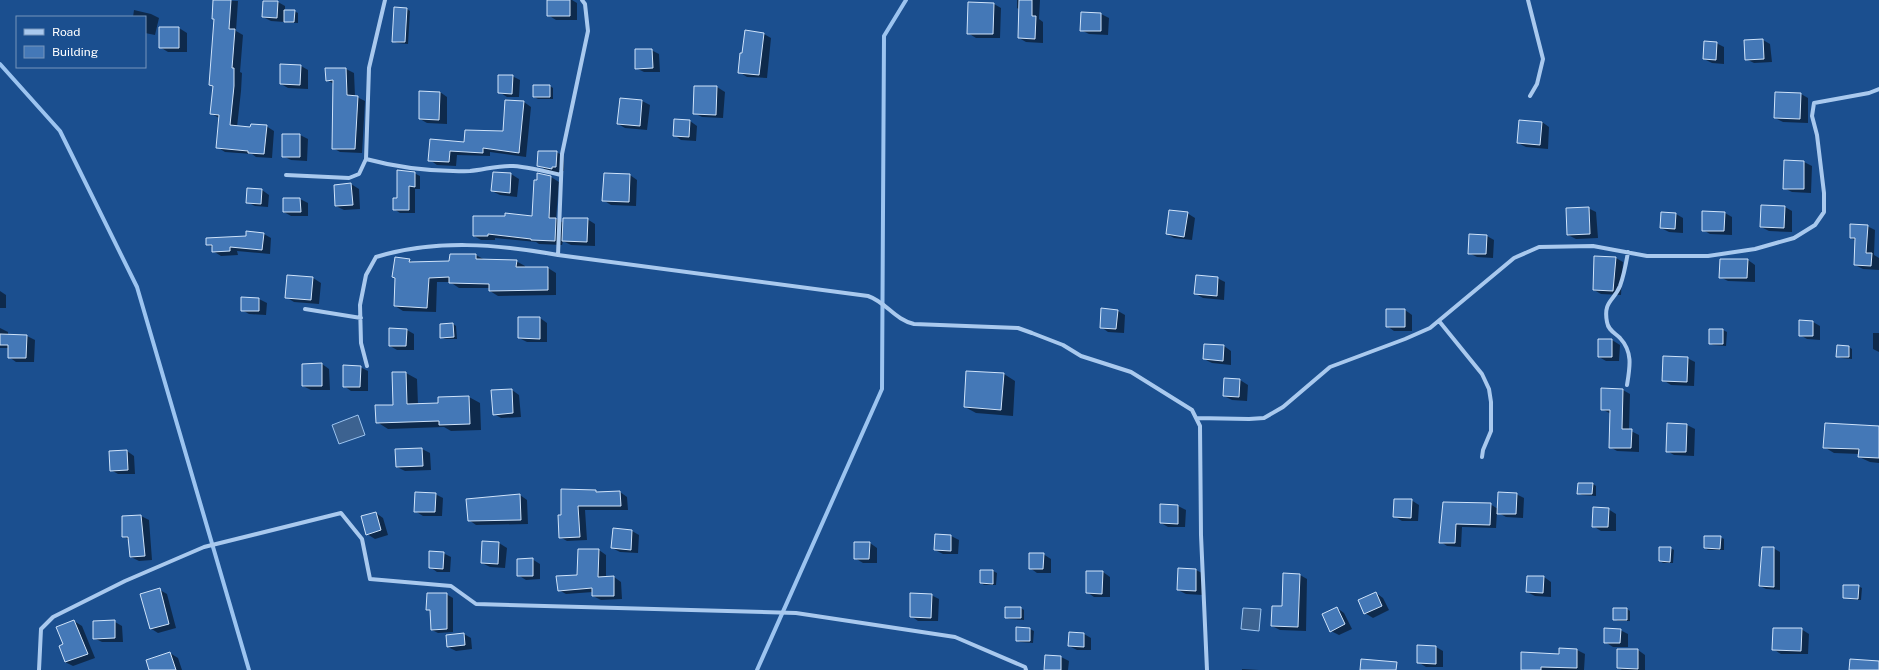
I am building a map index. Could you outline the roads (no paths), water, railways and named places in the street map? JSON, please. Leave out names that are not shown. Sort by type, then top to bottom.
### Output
[{"type":"street","points":[[286,175],[349,178],[360,174],[366,159],[369,68],[385,0]]},
{"type":"street","points":[[558,255],[562,154],[588,31],[585,4],[582,0]]},
{"type":"street","points":[[1528,0],[1543,59],[1537,84],[1530,96]]},
{"type":"street","points":[[1196,418],[1249,420],[1264,418],[1294,398],[1330,367],[1430,328],[1514,258],[1538,247],[1592,246],[1647,256],[1708,256],[1755,249],[1794,238],[1816,225],[1824,212],[1817,135],[1812,116],[1814,103],[1869,93],[1879,89]]},
{"type":"street","points":[[366,159],[388,165],[448,171],[472,171],[489,167],[512,166],[561,175]]},
{"type":"street","points":[[367,366],[361,343],[360,305],[366,275],[376,257],[398,251],[432,246],[486,246],[526,250],[868,296],[876,299],[904,322],[914,324],[1018,328],[1063,345],[1081,356],[1131,372],[1182,402],[1192,410],[1200,426],[1201,535],[1207,670]]},
{"type":"street","points":[[1627,385],[1630,356],[1627,347],[1611,331],[1607,322],[1607,306],[1619,287],[1625,270],[1628,252]]},
{"type":"street","points":[[305,309],[361,318]]},
{"type":"street","points":[[1439,321],[1482,374],[1489,389],[1491,402],[1491,431],[1483,450],[1482,457]]},
{"type":"street","points":[[39,670],[41,629],[53,617],[125,581],[204,547],[341,513],[362,539],[370,579],[451,586],[476,604],[780,611],[955,636],[1025,667],[1026,670]]},
{"type":"water","points":[[358,415],[365,435],[339,444],[332,425]]},
{"type":"water","points":[[1243,608],[1261,609],[1259,631],[1241,629]]},
{"type":"waterway","points":[[757,670],[882,389],[884,36],[906,0]]},
{"type":"waterway","points":[[0,64],[60,131],[137,287],[249,670]]}]
